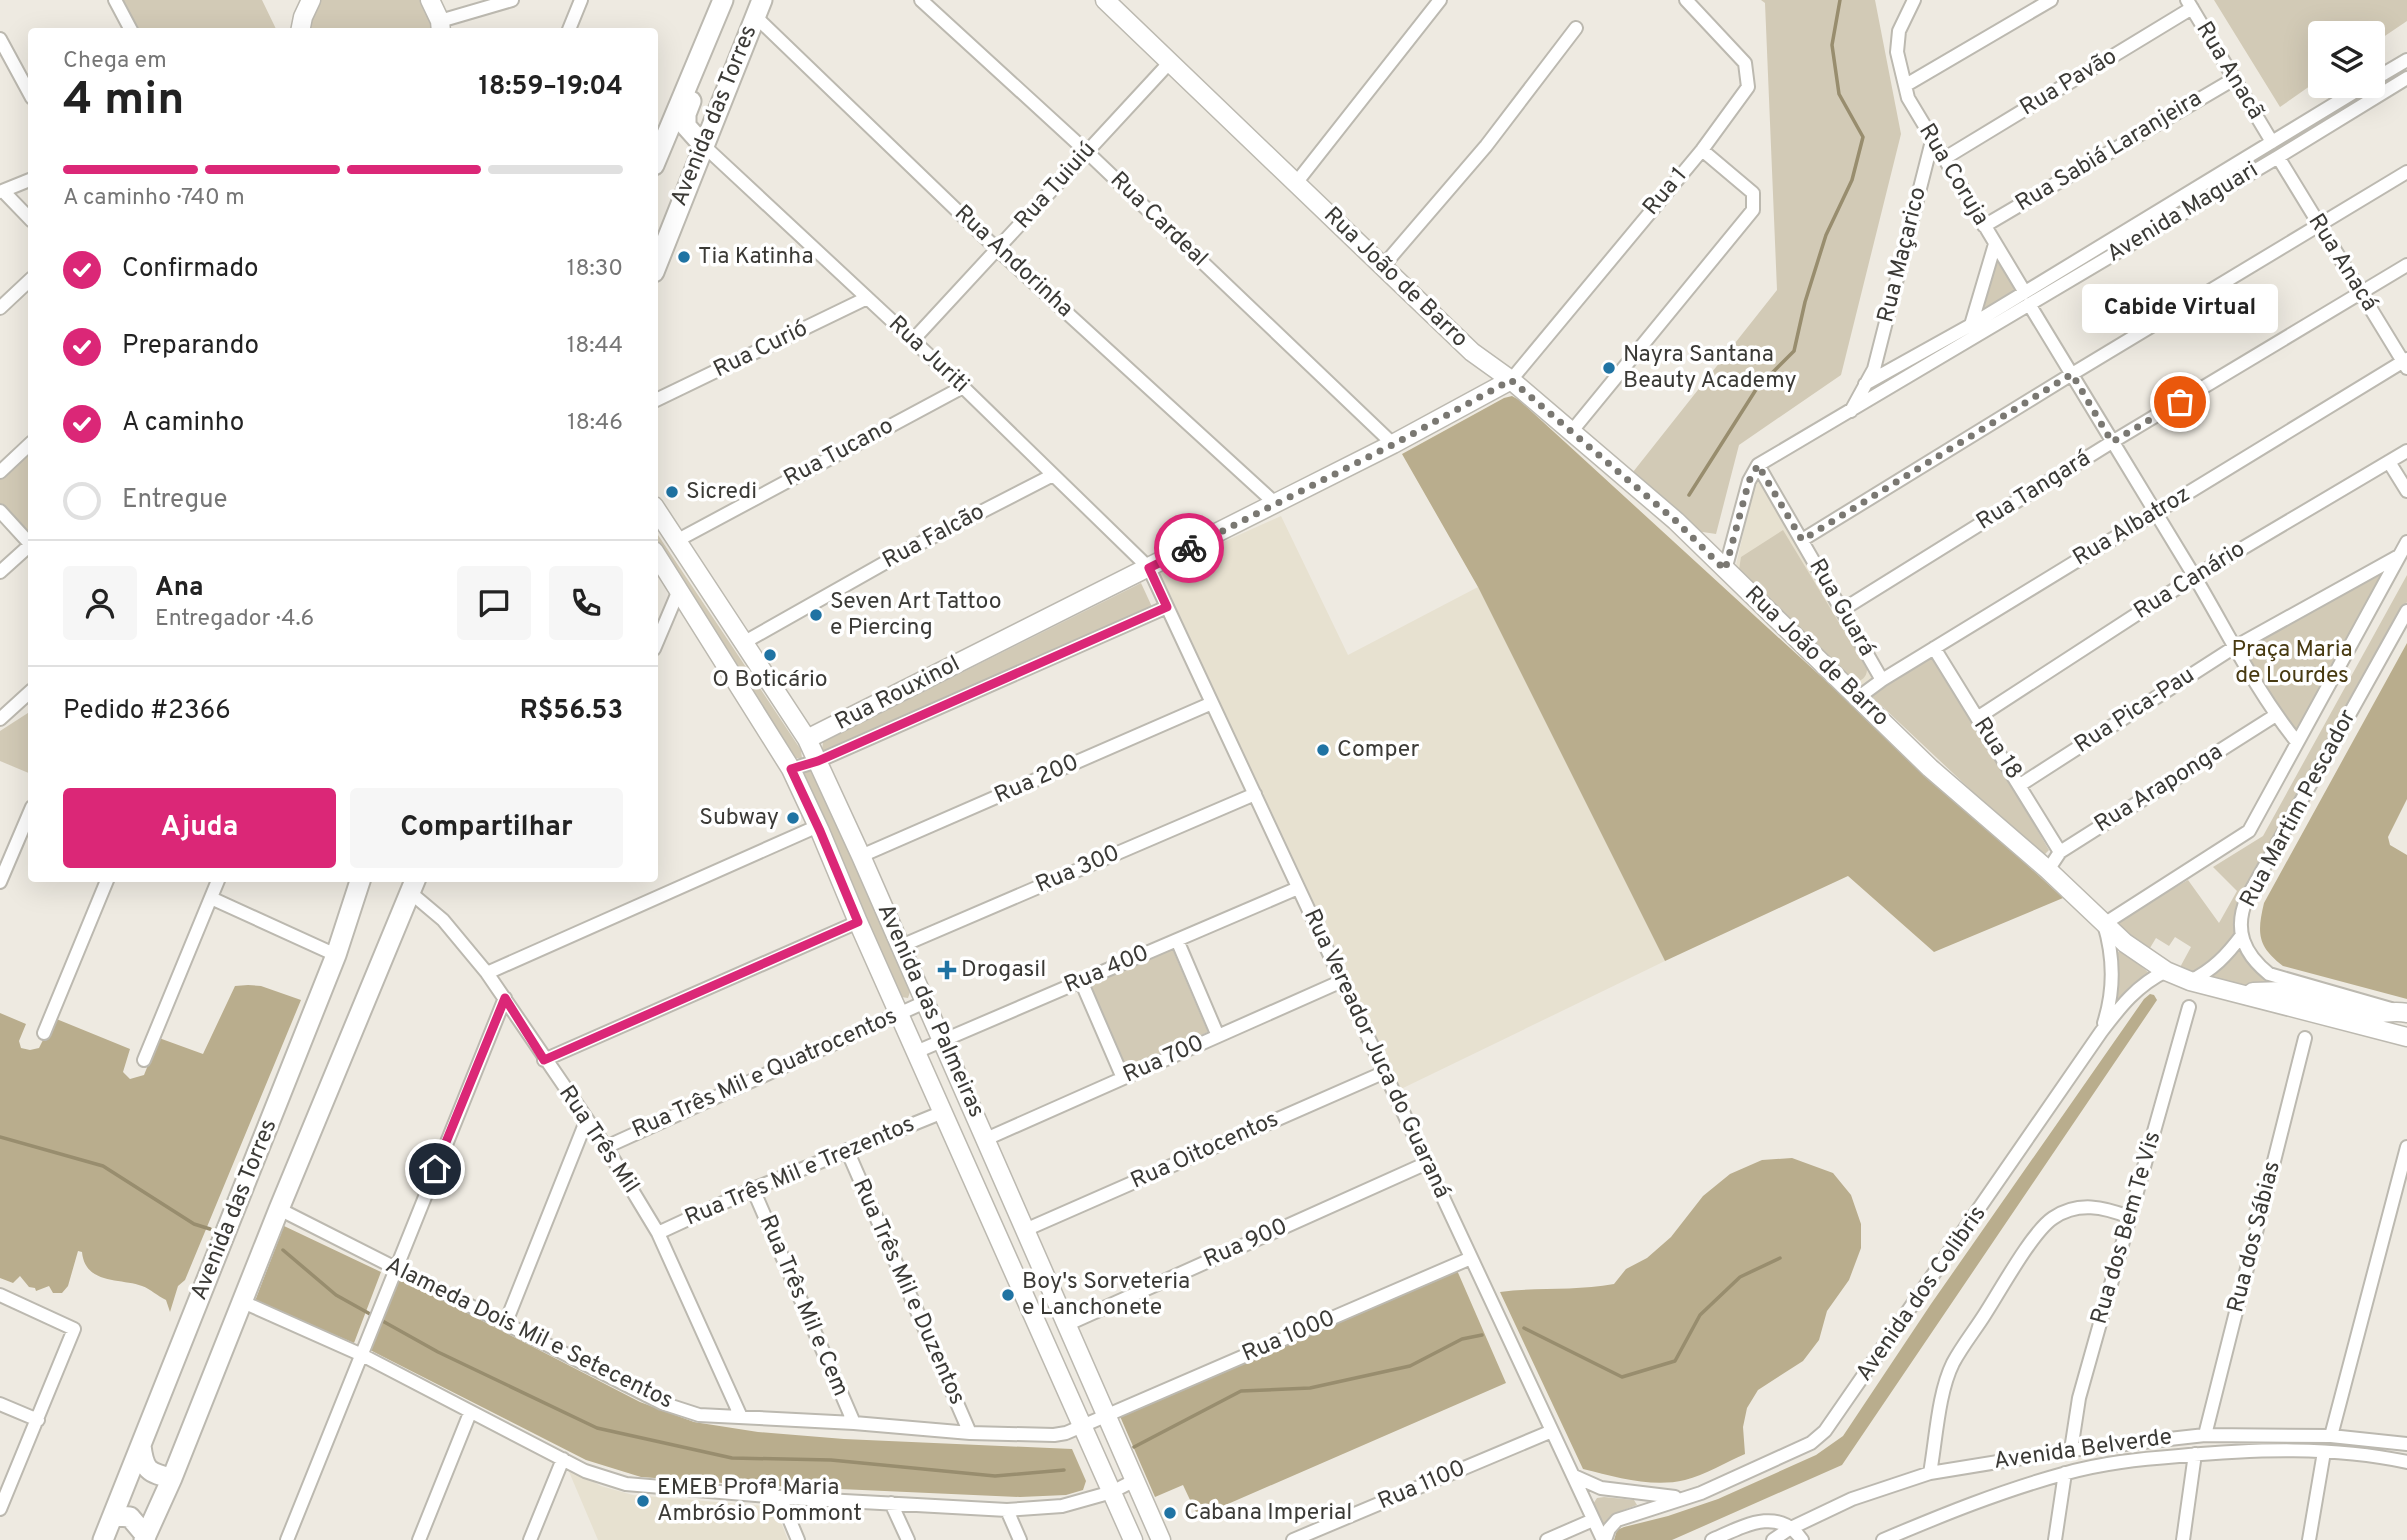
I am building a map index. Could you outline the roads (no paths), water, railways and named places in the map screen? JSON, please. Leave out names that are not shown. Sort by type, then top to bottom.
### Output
[{"type":"main road","points":[[703,145],[685,126],[686,114],[721,30],[722,3]]},
{"type":"main road","name":"Avenida das Torres","points":[[658,155],[722,3]]},
{"type":"main road","name":"Avenida das Torres","points":[[658,261],[758,8]]},
{"type":"main road","name":"Avenida das Torres","points":[[103,1540],[335,955],[360,882]]},
{"type":"main road","name":"Avenida das Torres","points":[[145,1538],[172,1478],[279,1209],[413,886]]},
{"type":"main road","points":[[141,1446],[143,1462],[148,1469],[156,1475],[172,1478]]},
{"type":"main road","points":[[111,1520],[117,1516],[130,1517],[145,1538]]},
{"type":"street","points":[[115,0],[130,28]]},
{"type":"street","points":[[301,28],[312,0]]},
{"type":"street","points":[[430,0],[441,26],[510,0]]},
{"type":"street","points":[[570,28],[581,0]]},
{"type":"street","name":"Rua Cardeal","points":[[921,0],[1087,152],[1394,444]]},
{"type":"street","name":"Rua João de Barro","points":[[1105,0],[1472,352],[1511,380],[1676,521],[1930,768],[2048,870],[2156,971],[2407,1037]]},
{"type":"street","points":[[1296,183],[1440,0]]},
{"type":"street","name":"Rua 1","points":[[1511,380],[1702,150],[1748,87],[1745,64],[1686,0]]},
{"type":"street","name":"Rua Coruja","points":[[1914,0],[1899,32],[1897,52],[1908,98],[2024,291]]},
{"type":"street","points":[[1906,85],[2051,0]]},
{"type":"street","name":"Rua Anacã","points":[[2189,4],[2272,142]]},
{"type":"street","name":"Rua Pavão","points":[[1945,158],[2189,4]]},
{"type":"street","name":"Rua Andorinha","points":[[758,8],[998,250],[1276,504]]},
{"type":"street","points":[[1383,266],[1486,146],[1576,28]]},
{"type":"street","points":[[0,39],[28,91]]},
{"type":"street","points":[[2385,73],[2407,60]]},
{"type":"street","name":"Rua Tuiuiú","points":[[912,340],[1170,62]]},
{"type":"street","name":"Avenida Maguari","points":[[1758,465],[1851,412],[2407,78]]},
{"type":"street","name":"Rua Sabiá Laranjeira","points":[[1984,226],[2234,79]]},
{"type":"street","name":"Avenida Maguari","points":[[1877,372],[1971,325],[2344,98]]},
{"type":"street","name":"Rua Maçarico","points":[[1865,384],[1877,372],[1932,141]]},
{"type":"street","name":"Rua Juriti","points":[[703,145],[963,387],[1149,568]]},
{"type":"street","points":[[1572,431],[1753,210],[1753,193],[1702,150]]},
{"type":"street","name":"Rua Anacá","points":[[2278,157],[2318,226],[2405,363]]},
{"type":"street","points":[[1802,540],[2407,172]]},
{"type":"street","points":[[28,180],[2,192],[28,217]]},
{"type":"street","points":[[1971,325],[1995,244]]},
{"type":"street","name":"Rua Tangará","points":[[1842,610],[2112,442],[2407,265]]},
{"type":"street","points":[[0,308],[28,282]]},
{"type":"street","name":"Rua Curió","points":[[658,399],[867,298]]},
{"type":"street","points":[[2029,304],[2194,577],[2233,648],[2276,715],[2297,742]]},
{"type":"street","name":"Rua Albatroz","points":[[1859,697],[1934,648],[2405,363]]},
{"type":"street","points":[[1877,372],[1885,391]]},
{"type":"street","name":"Rua Rouxinol","points":[[807,739],[1394,444],[1511,380]]},
{"type":"street","points":[[1865,384],[1871,400]]},
{"type":"street","points":[[1851,412],[1865,384]]},
{"type":"street","name":"Rua Tucano","points":[[678,540],[963,387]]},
{"type":"street","points":[[0,472],[28,446]]},
{"type":"street","name":"Rua Canário","points":[[1977,718],[2194,577],[2407,451]]},
{"type":"street","points":[[2389,462],[2407,491]]},
{"type":"street","points":[[1725,570],[1749,481],[1758,465]]},
{"type":"street","name":"Rua Guará","points":[[1758,465],[1882,680]]},
{"type":"street","name":"Rua Falcão","points":[[743,643],[911,548],[1053,475]]},
{"type":"street","points":[[0,511],[28,542]]},
{"type":"street","name":"Avenida das Palmeiras","points":[[658,512],[807,739],[818,761],[1161,1540]]},
{"type":"street","name":"Rua Martim Pescador","points":[[2104,924],[2249,831],[2402,556],[2407,542]]},
{"type":"street","points":[[0,572],[28,548]]},
{"type":"street","name":"Rua Pica-Pau","points":[[2020,785],[2233,648],[2402,556]]},
{"type":"street","name":"Avenida das Palmeiras","points":[[658,557],[791,769],[1133,1540]]},
{"type":"street","name":"Rua Vereador Juca do Guaraná","points":[[1149,568],[1604,1540]]},
{"type":"street","points":[[658,640],[679,590]]},
{"type":"street","points":[[791,769],[818,761],[1167,607]]},
{"type":"street","name":"Rua Martim Pescador","points":[[2242,935],[2241,916],[2247,898],[2407,611]]},
{"type":"street","name":"Rua 18","points":[[1934,648],[2060,852]]},
{"type":"street","points":[[0,719],[28,694]]},
{"type":"street","name":"Rua 200","points":[[861,856],[1212,703]]},
{"type":"street","name":"Rua Araponga","points":[[2048,870],[2060,852],[2276,715]]},
{"type":"street","name":"Rua 300","points":[[901,946],[1255,794]]},
{"type":"street","points":[[0,882],[28,825]]},
{"type":"street","points":[[487,973],[818,826]]},
{"type":"street","points":[[44,1033],[106,882]]},
{"type":"street","points":[[144,1060],[217,882]]},
{"type":"street","name":"Rua Três Mil","points":[[413,886],[487,973],[606,1147],[658,1233],[741,1417]]},
{"type":"street","name":"Rua 400","points":[[916,1052],[1298,888]]},
{"type":"street","points":[[211,898],[335,955]]},
{"type":"street","points":[[544,1060],[858,922]]},
{"type":"street","name":"Avenida dos Colibris","points":[[2101,1032],[2112,994],[2112,959],[2104,924]]},
{"type":"street","points":[[2190,981],[2218,964],[2242,935]]},
{"type":"street","name":"Rua João de Barro","points":[[2242,935],[2247,952],[2254,962],[2269,974],[2403,1012]]},
{"type":"street","points":[[1177,940],[1218,1036]]},
{"type":"street","points":[[2112,959],[2115,948],[2125,943]]},
{"type":"street","name":"Avenida dos Colibris","points":[[1604,1540],[1617,1520],[1692,1495],[1811,1443],[1825,1432],[2101,1032],[2123,1004],[2156,971]]},
{"type":"street","points":[[1081,981],[1123,1078]]},
{"type":"street","name":"Rua 700","points":[[986,1139],[1342,981]]},
{"type":"street","name":"Rua João de Barro","points":[[2239,994],[2285,991],[2370,1013],[2403,1012]]},
{"type":"street","points":[[286,1540],[362,1355],[394,1267],[505,998]]},
{"type":"street","name":"Rua Três Mil e Quatrocentos","points":[[606,1147],[925,1002]]},
{"type":"street","name":"Rua dos Bem Te Vis","points":[[2071,1450],[2079,1398],[2189,1007]]},
{"type":"street","name":"Rua dos Sábias","points":[[2205,1435],[2305,1038]]},
{"type":"street","name":"Rua Oitocentos","points":[[1025,1230],[1385,1072]]},
{"type":"street","name":"Rua Três Mil e Trezentos","points":[[658,1233],[753,1189],[943,1112]]},
{"type":"street","points":[[506,1322],[587,1119]]},
{"type":"street","points":[[2331,1436],[2407,1147]]},
{"type":"street","name":"Rua Três Mil e Duzentos","points":[[847,1150],[970,1433]]},
{"type":"street","name":"Rua 900","points":[[1066,1325],[1427,1163]]},
{"type":"street","name":"Rua Três Mil e Cem","points":[[753,1189],[853,1423]]},
{"type":"street","points":[[1930,1473],[1944,1392],[1952,1364],[2030,1244],[2052,1219],[2071,1210],[2088,1206],[2105,1208],[2129,1217]]},
{"type":"street","name":"Alameda Dois Mil e Setecentos","points":[[279,1209],[662,1403],[699,1415],[853,1423],[970,1433],[1054,1435],[1082,1426]]},
{"type":"street","name":"Rua 1000","points":[[1082,1426],[1471,1258]]},
{"type":"street","points":[[0,1295],[74,1329],[0,1509]]},
{"type":"street","name":"Avenida das Torres","points":[[243,1302],[362,1355],[585,1471],[626,1484],[780,1497],[1007,1510],[1062,1506],[1112,1492],[1135,1480]]},
{"type":"street","points":[[0,1404],[38,1420]]},
{"type":"street","points":[[419,1540],[470,1413]]},
{"type":"street","name":"Rua 1100","points":[[1293,1540],[1552,1431]]},
{"type":"street","name":"Avenida Belverde","points":[[1773,1540],[1789,1529],[1852,1499],[1930,1473],[2071,1450],[2205,1435],[2331,1436],[2380,1440],[2407,1446]]},
{"type":"street","points":[[2146,1459],[2154,1445],[2168,1438]]},
{"type":"street","points":[[2351,1454],[2375,1451],[2380,1447],[2380,1440]]},
{"type":"street","points":[[2107,1465],[2131,1458],[2135,1450],[2131,1442]]},
{"type":"street","points":[[2389,1458],[2407,1446]]},
{"type":"street","name":"Avenida Belverde","points":[[1883,1540],[1911,1534],[1994,1495],[2065,1473],[2146,1459],[2234,1452],[2324,1452],[2407,1462]]},
{"type":"street","points":[[2308,1540],[2324,1452]]},
{"type":"street","points":[[2183,1540],[2195,1454]]},
{"type":"street","points":[[530,1540],[563,1459]]},
{"type":"street","points":[[2055,1540],[2065,1473]]},
{"type":"street","name":"Avenida dos Colibris","points":[[1573,1475],[1592,1486],[1610,1490],[1660,1497],[1692,1495]]},
{"type":"street","points":[[1586,1505],[1594,1496],[1610,1490]]},
{"type":"street","points":[[780,1497],[798,1540]]},
{"type":"street","points":[[891,1503],[908,1540]]},
{"type":"street","points":[[1007,1510],[1020,1540]]},
{"type":"street","points":[[1547,1540],[1594,1520]]},
{"type":"street","points":[[1712,1540],[1757,1521],[1776,1522],[1802,1540]]},
{"type":"waterway","points":[[1689,495],[1757,388],[1794,351],[1805,302],[1826,235],[1852,180],[1863,137],[1839,94],[1832,45],[1840,0]]},
{"type":"waterway","points":[[0,1137],[103,1166],[194,1224],[210,1229]]},
{"type":"waterway","points":[[283,1250],[336,1295],[438,1352],[597,1428],[732,1458],[831,1460],[995,1476],[1064,1470]]},
{"type":"waterway","points":[[1524,1328],[1622,1377],[1675,1361],[1700,1315],[1740,1277],[1780,1258]]},
{"type":"waterway","points":[[1134,1447],[1241,1391],[1310,1388],[1410,1366],[1462,1339],[1482,1335]]},
{"type":"place","name":"Tia Katinha","points":[[684,257]]},
{"type":"place","name":"Nayra Santana Beauty Academy","points":[[1609,368]]},
{"type":"place","name":"Cabide Virtual","points":[[2180,402]]},
{"type":"place","name":"Sicredi","points":[[672,492]]},
{"type":"place","name":"Seven Art Tattoo e Piercing","points":[[816,615]]},
{"type":"place","name":"O Boticário","points":[[770,655]]},
{"type":"place","name":"Comper","points":[[1323,750]]},
{"type":"place","name":"Subway","points":[[793,818]]},
{"type":"place","name":"Drogasil","points":[[947,970]]},
{"type":"place","name":"Boy's Sorveteria e Lanchonete","points":[[1008,1295]]},
{"type":"place","name":"EMEB Profª Maria Ambrósio Pommont","points":[[643,1501]]},
{"type":"place","name":"Cabana Imperial","points":[[1170,1513]]},
{"type":"park label","name":"Praça Maria de Lourdes","points":[[2292,663]]}]
